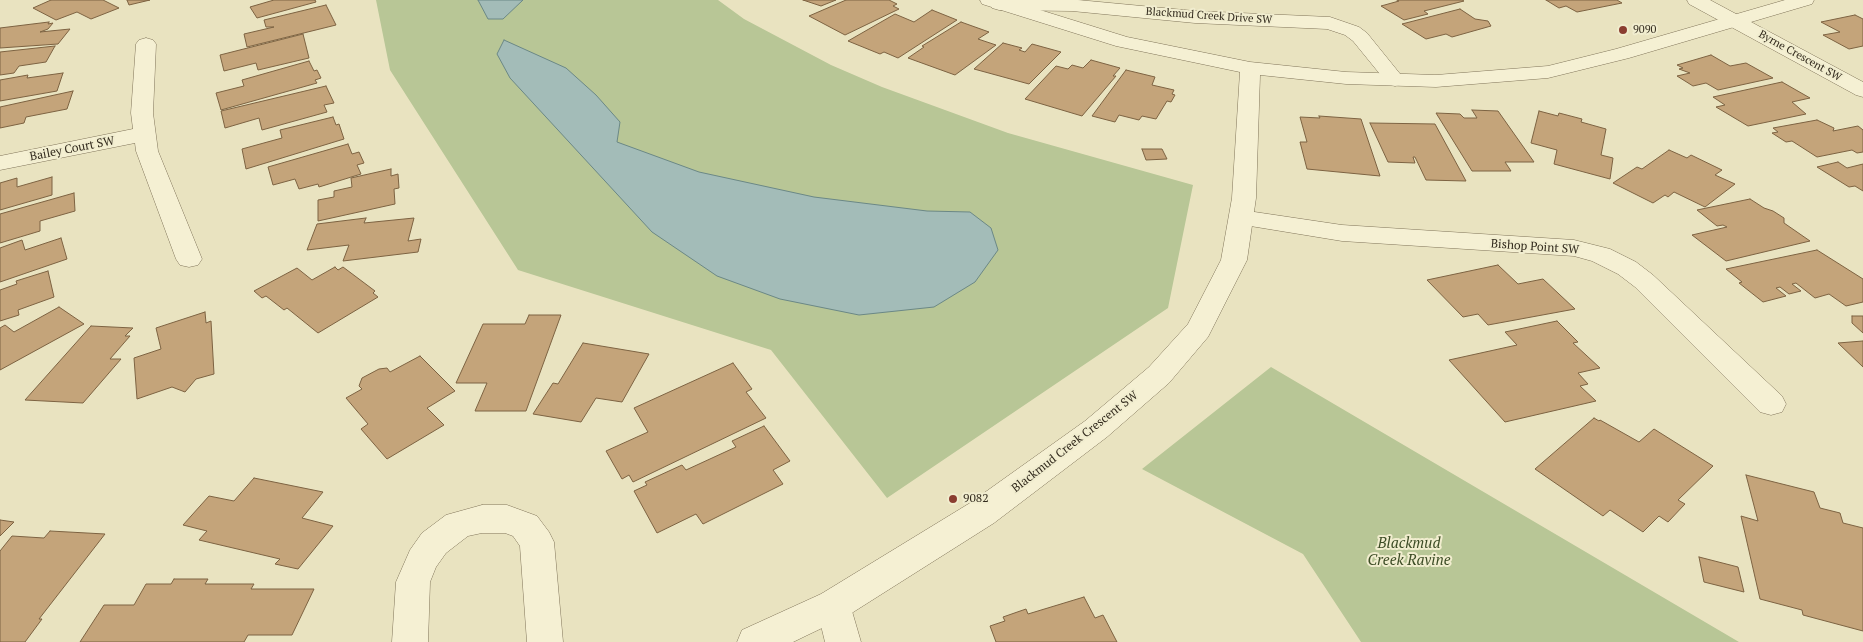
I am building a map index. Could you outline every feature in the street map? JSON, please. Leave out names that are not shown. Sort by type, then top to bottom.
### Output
[{"type":"street","name":"Byrne Crescent SW","points":[[1696,0],[1863,91]]},
{"type":"street","name":"Blackmud Creek Drive SW","points":[[994,2],[1123,42],[1250,68],[1302,75],[1395,80],[1493,78],[1548,72],[1737,21],[1805,0]]},
{"type":"street","name":"Blackmud Creek Drive SW","points":[[994,2],[1072,5],[1195,17],[1330,23],[1352,31],[1360,37],[1395,80]]},
{"type":"street","points":[[146,44],[142,113],[147,151],[189,259]]},
{"type":"street","name":"Blackmud Creek Crescent SW","points":[[755,642],[834,604],[896,568],[982,513],[1096,429],[1159,375],[1198,330],[1228,277],[1234,260],[1242,218],[1250,68]]},
{"type":"street","name":"Bailey Court SW","points":[[0,163],[144,134]]},
{"type":"street","name":"Bishop Point SW","points":[[1242,218],[1392,238],[1574,248],[1601,255],[1627,268],[1644,281],[1771,404]]},
{"type":"street","points":[[410,642],[413,582],[422,560],[434,543],[458,526],[482,519],[506,519],[525,526],[537,542],[545,642]]},
{"type":"street","points":[[834,604],[843,642]]},
{"type":"green space","points":[[376,0],[718,0],[744,19],[831,65],[882,87],[1008,133],[1193,185],[1168,308],[887,498],[771,350],[518,270],[390,70]]},
{"type":"green space","name":"Blackmud Creek Ravine","points":[[1271,367],[1739,642],[1361,642],[1303,554],[1142,469]]},
{"type":"water","points":[[478,0],[523,0],[503,19],[488,19]]},
{"type":"water","points":[[504,40],[566,68],[596,95],[620,122],[617,142],[699,172],[814,197],[927,211],[970,212],[991,228],[998,250],[975,282],[934,307],[859,315],[780,299],[717,276],[652,232],[510,78],[497,54]]},
{"type":"building","points":[[51,0],[103,0],[119,8],[91,19],[77,12],[56,20],[33,8]]},
{"type":"building","points":[[127,0],[150,0],[129,5]]},
{"type":"building","points":[[274,0],[315,0],[316,2],[257,18],[250,7]]},
{"type":"building","points":[[803,0],[836,0],[821,6]]},
{"type":"building","points":[[846,0],[889,0],[897,4],[893,6],[899,9],[845,35],[809,16]]},
{"type":"building","points":[[1397,0],[1464,1],[1424,11],[1428,14],[1404,20],[1381,6],[1399,1]]},
{"type":"building","points":[[1546,0],[1617,0],[1622,3],[1577,12],[1566,6],[1559,8]]},
{"type":"building","points":[[326,5],[336,25],[247,47],[244,34],[274,27],[266,27],[264,20]]},
{"type":"building","points":[[1460,9],[1475,19],[1488,21],[1491,26],[1452,37],[1446,34],[1426,39],[1402,24]]},
{"type":"building","points":[[932,10],[957,20],[898,58],[884,52],[880,54],[848,41],[895,14],[914,22]]},
{"type":"building","points":[[1855,15],[1863,19],[1863,46],[1849,49],[1823,35],[1840,32],[1821,22]]},
{"type":"building","points":[[49,22],[48,24],[53,23],[48,29],[40,32],[70,29],[58,44],[0,48],[0,28]]},
{"type":"building","points":[[961,22],[989,32],[978,39],[996,45],[955,75],[908,58],[924,47],[922,46]]},
{"type":"building","points":[[303,34],[309,58],[258,70],[256,63],[224,71],[220,55]]},
{"type":"building","points":[[1003,43],[1022,48],[1019,50],[1025,52],[1032,44],[1061,52],[1029,84],[974,69]]},
{"type":"building","points":[[55,46],[46,62],[19,66],[14,73],[0,75],[0,52]]},
{"type":"building","points":[[1711,55],[1730,66],[1746,63],[1773,78],[1718,90],[1706,83],[1693,86],[1677,76],[1690,73],[1679,69],[1683,68],[1677,65]]},
{"type":"building","points":[[1091,60],[1120,68],[1113,76],[1116,76],[1082,116],[1025,99],[1056,66],[1068,69],[1072,65],[1083,68]]},
{"type":"building","points":[[309,61],[314,71],[317,70],[321,78],[315,80],[317,83],[221,110],[216,93],[244,86],[242,80]]},
{"type":"building","points":[[1126,70],[1155,77],[1152,85],[1174,90],[1172,94],[1175,95],[1171,102],[1167,101],[1156,119],[1142,116],[1139,120],[1119,115],[1115,122],[1092,116]]},
{"type":"building","points":[[63,73],[57,91],[0,101],[0,80],[28,75],[27,78]]},
{"type":"building","points":[[1782,82],[1810,98],[1792,102],[1806,114],[1748,126],[1716,107],[1725,105],[1713,97]]},
{"type":"building","points":[[326,86],[334,103],[324,105],[327,112],[262,130],[259,118],[225,128],[221,111]]},
{"type":"building","points":[[73,91],[67,109],[26,117],[24,123],[0,128],[0,107]]},
{"type":"building","points":[[1472,110],[1498,111],[1534,162],[1505,162],[1511,171],[1472,171],[1436,113],[1460,114],[1464,118],[1477,118]]},
{"type":"building","points":[[1539,111],[1558,116],[1559,113],[1582,119],[1581,122],[1606,129],[1601,155],[1613,158],[1610,179],[1554,164],[1557,150],[1531,143]]},
{"type":"building","points":[[1319,116],[1361,119],[1380,176],[1307,169],[1300,142],[1307,142],[1300,117],[1320,118]]},
{"type":"building","points":[[333,117],[336,125],[339,124],[344,139],[246,169],[242,149],[282,138],[280,130]]},
{"type":"building","points":[[1817,120],[1834,128],[1833,131],[1858,126],[1863,130],[1863,152],[1857,153],[1852,150],[1817,157],[1792,141],[1786,142],[1772,133],[1778,132],[1773,128]]},
{"type":"building","points":[[1370,123],[1435,124],[1466,181],[1426,180],[1415,157],[1413,157],[1415,163],[1388,162]]},
{"type":"building","points":[[348,144],[352,154],[359,152],[364,163],[357,165],[361,174],[319,187],[318,184],[299,189],[295,179],[273,185],[268,167]]},
{"type":"building","points":[[1142,149],[1162,149],[1167,159],[1146,160]]},
{"type":"building","points":[[1669,150],[1687,158],[1691,155],[1722,170],[1715,175],[1735,184],[1705,207],[1674,192],[1668,197],[1665,195],[1653,203],[1613,183],[1637,167],[1642,169]]},
{"type":"building","points":[[1838,162],[1847,168],[1863,164],[1863,191],[1855,186],[1849,187],[1817,167]]},
{"type":"building","points":[[391,169],[391,176],[398,174],[399,188],[394,189],[395,204],[318,221],[318,200],[334,197],[334,191],[352,187],[351,178]]},
{"type":"building","points":[[52,177],[52,195],[0,210],[0,183],[17,178],[17,187]]},
{"type":"building","points":[[74,193],[75,211],[40,221],[40,231],[0,243],[0,214]]},
{"type":"building","points":[[1750,199],[1784,218],[1784,223],[1810,241],[1726,261],[1692,235],[1727,227],[1723,225],[1717,226],[1697,210]]},
{"type":"building","points":[[366,218],[364,223],[414,218],[408,241],[421,239],[418,252],[343,261],[349,245],[307,250],[317,224]]},
{"type":"building","points":[[61,238],[67,259],[0,282],[0,248],[22,240],[25,250]]},
{"type":"building","points":[[1817,250],[1863,279],[1863,302],[1846,306],[1829,294],[1815,298],[1796,283],[1792,284],[1801,291],[1789,294],[1780,287],[1776,288],[1786,296],[1763,302],[1739,283],[1742,282],[1726,269]]},
{"type":"building","points":[[1498,265],[1518,284],[1543,279],[1575,309],[1488,325],[1478,314],[1463,317],[1427,280]]},
{"type":"building","points":[[335,267],[338,270],[343,267],[375,291],[373,293],[378,297],[318,333],[287,308],[284,310],[266,296],[262,298],[254,291],[297,268],[312,280]]},
{"type":"building","points":[[48,271],[54,297],[18,310],[19,315],[0,321],[0,290],[17,284],[16,281]]},
{"type":"building","points":[[59,307],[84,324],[0,370],[0,328],[5,325],[14,332]]},
{"type":"building","points":[[205,312],[206,323],[211,321],[214,374],[196,379],[185,392],[172,387],[137,399],[134,358],[161,349],[156,328]]},
{"type":"building","points":[[529,315],[561,315],[526,411],[475,411],[487,383],[456,383],[483,324],[525,324]]},
{"type":"building","points":[[1852,316],[1863,316],[1863,333],[1852,323]]},
{"type":"building","points":[[1557,321],[1578,342],[1573,343],[1600,368],[1578,373],[1588,384],[1580,386],[1596,401],[1505,422],[1449,360],[1517,345],[1505,332]]},
{"type":"building","points":[[91,326],[133,328],[125,336],[130,336],[110,359],[121,359],[83,403],[25,400]]},
{"type":"building","points":[[1863,341],[1863,367],[1838,343]]},
{"type":"building","points":[[583,343],[649,354],[622,402],[596,398],[581,422],[533,414],[553,383],[558,384]]},
{"type":"building","points":[[420,356],[455,391],[427,408],[444,425],[387,459],[361,429],[368,424],[346,398],[362,389],[359,386],[362,378],[379,369],[387,368],[390,372]]},
{"type":"building","points":[[733,363],[752,389],[746,392],[766,418],[633,482],[629,475],[622,479],[606,451],[648,432],[634,408]]},
{"type":"building","points":[[1594,418],[1639,442],[1654,429],[1713,466],[1678,500],[1685,504],[1668,522],[1659,516],[1643,532],[1610,510],[1603,516],[1535,469]]},
{"type":"building","points":[[764,426],[790,461],[773,470],[783,484],[703,524],[696,514],[657,533],[634,491],[647,485],[645,482],[682,465],[686,470],[736,447],[732,441]]},
{"type":"building","points":[[1746,475],[1814,492],[1820,508],[1840,513],[1843,523],[1863,528],[1863,631],[1803,615],[1802,610],[1760,599],[1741,516],[1758,521]]},
{"type":"building","points":[[254,478],[323,492],[302,518],[333,526],[298,569],[275,564],[280,559],[199,540],[207,531],[183,525],[209,496],[234,501]]},
{"type":"building","points":[[0,520],[14,522],[0,536]]},
{"type":"building","points":[[50,531],[105,534],[39,619],[42,619],[25,642],[0,642],[0,551],[12,536],[44,538]]},
{"type":"building","points":[[1699,557],[1738,567],[1744,592],[1704,582]]},
{"type":"building","points":[[174,579],[208,579],[205,584],[254,584],[251,589],[314,589],[292,635],[248,635],[244,642],[80,642],[104,605],[134,605],[146,584],[171,584]]},
{"type":"building","points":[[1084,597],[1095,618],[1103,615],[1117,642],[996,642],[990,626],[1005,621],[1003,617],[1026,609],[1028,614]]},
{"type":"place","name":"9090","points":[[1623,30]]},
{"type":"place","name":"9082","points":[[953,499]]}]
